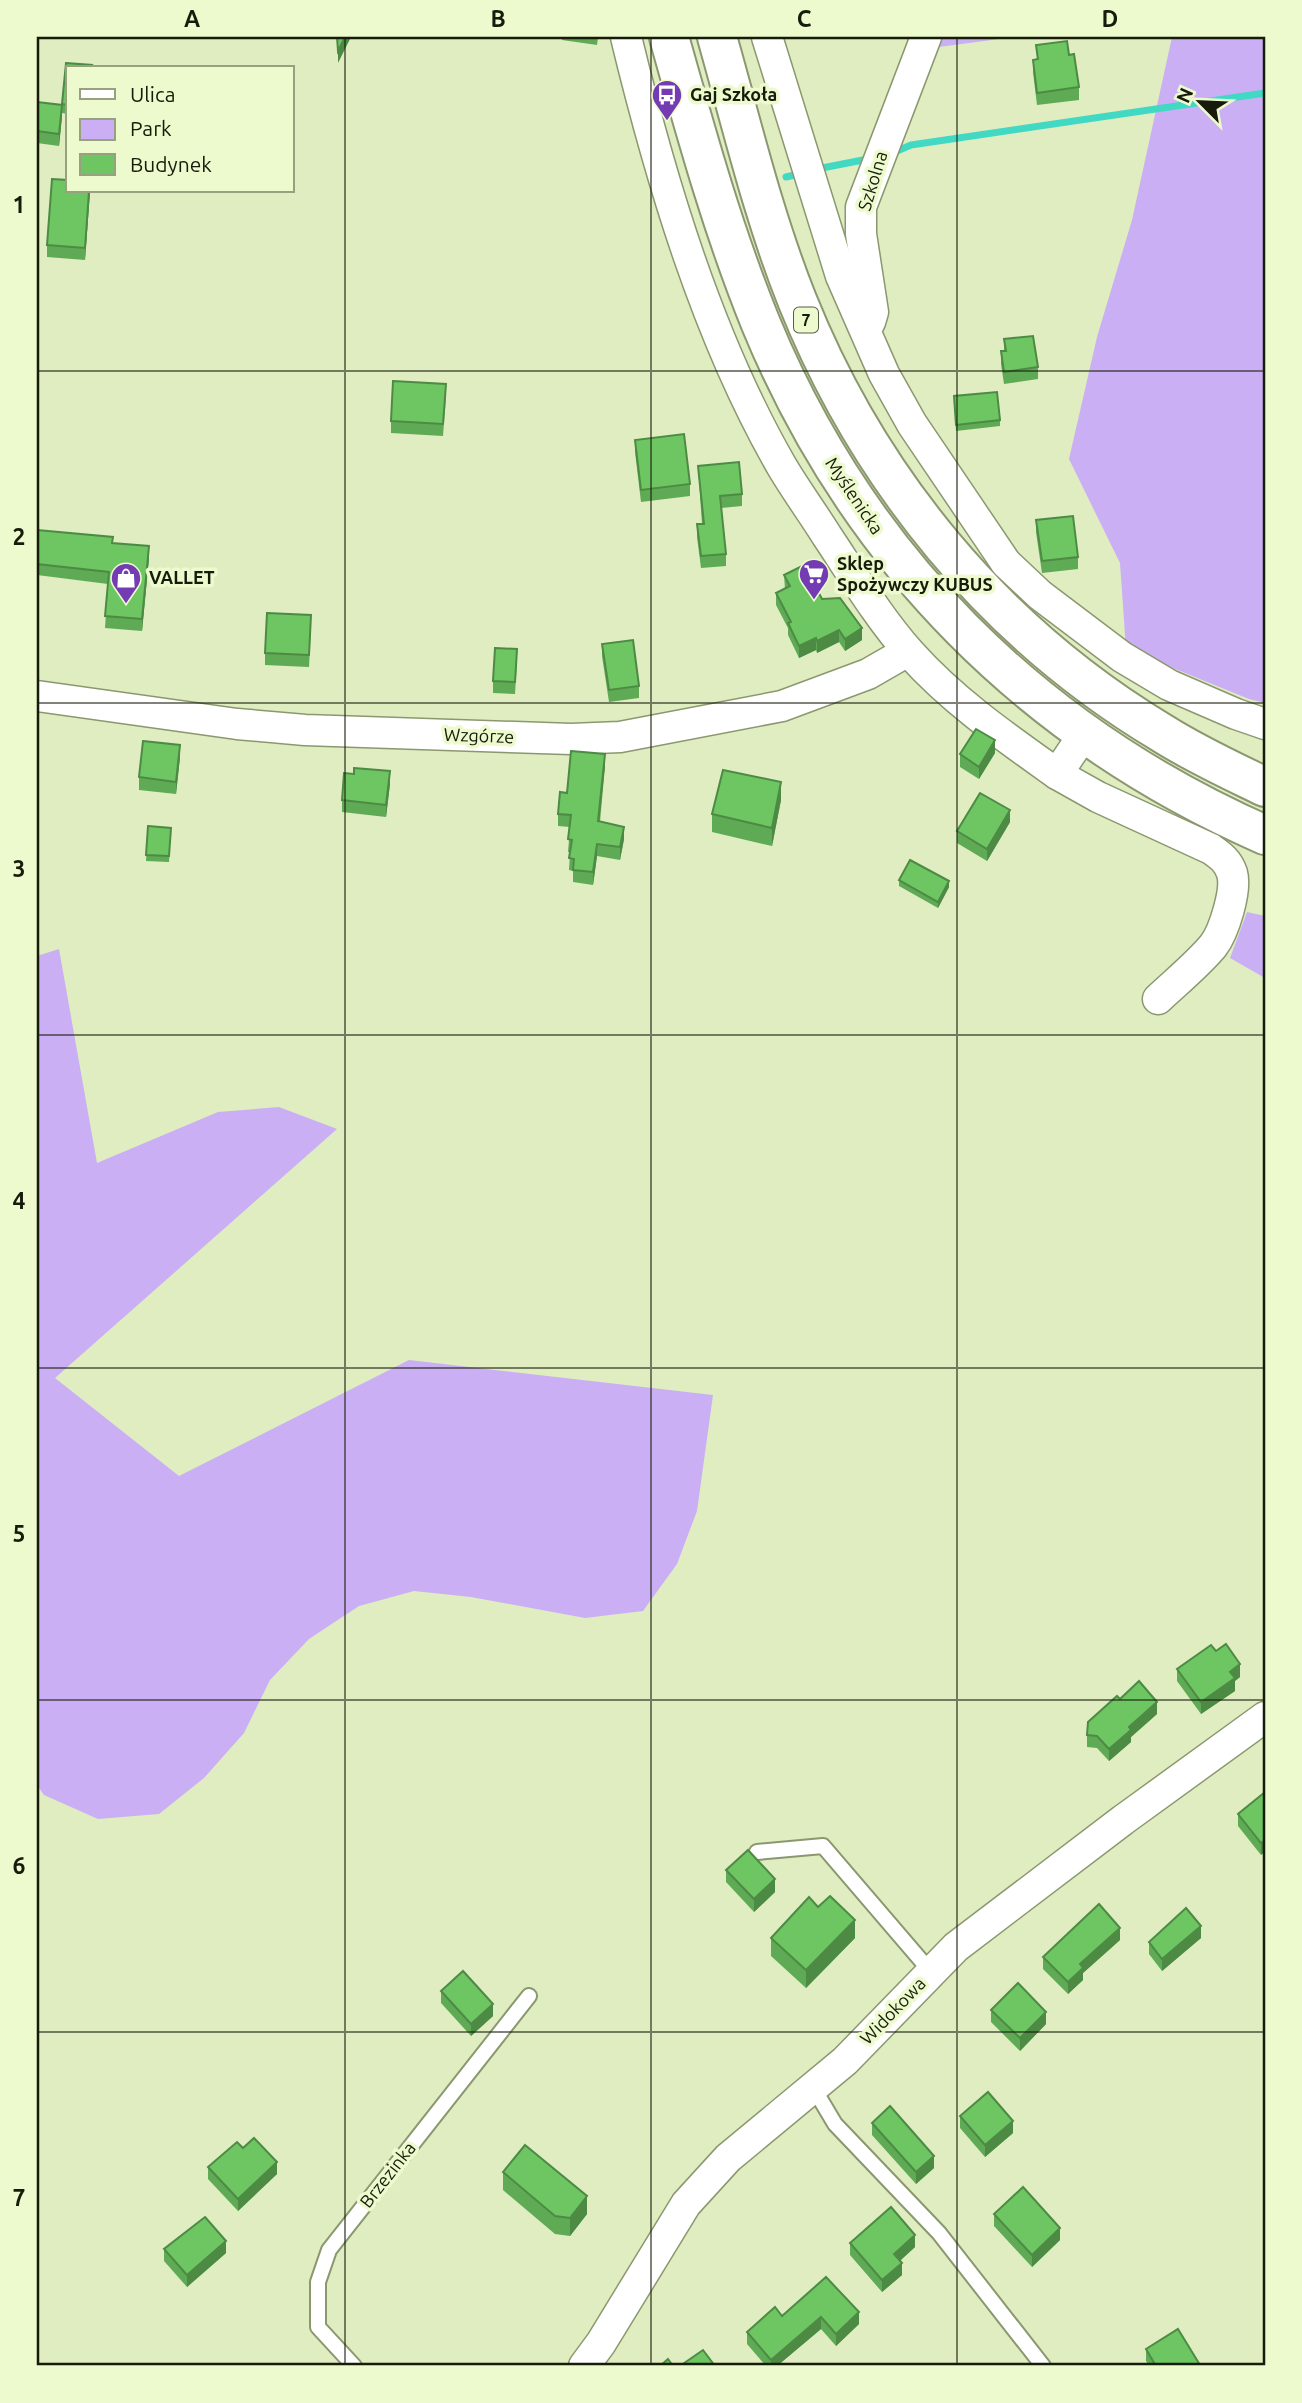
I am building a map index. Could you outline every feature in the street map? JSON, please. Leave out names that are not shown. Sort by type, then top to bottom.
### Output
[{"type":"highway","name":"Myślenicka","points":[[669,37],[728,235],[762,326],[809,425],[873,526],[960,628],[1049,707],[1084,734],[1147,775],[1199,804],[1265,835]]},
{"type":"highway","name":"7","points":[[718,37],[763,202],[797,299],[852,415],[912,508],[991,599],[1076,674],[1163,734],[1265,787]]},
{"type":"street","points":[[626,37],[663,176],[687,252],[735,371],[781,465],[841,557],[908,651],[975,715],[1058,774],[1098,797],[1211,849],[1222,856],[1228,865],[1233,877],[1232,889],[1221,933],[1214,945],[1158,999]]},
{"type":"street","points":[[767,37],[841,276],[884,374],[912,424],[1006,563],[1050,603],[1122,657],[1169,685],[1265,724]]},
{"type":"street","name":"Szkolna","points":[[864,327],[870,322],[873,312],[861,234],[861,207],[926,37]]},
{"type":"street","points":[[841,557],[873,526]]},
{"type":"street","name":"Wzgórze","points":[[37,696],[236,724],[305,730],[560,739],[620,737],[782,706],[862,677],[908,651]]},
{"type":"street","points":[[1058,774],[1084,734]]},
{"type":"street","name":"Widokowa","points":[[583,2366],[601,2343],[686,2204],[727,2158],[845,2061],[966,1939],[1265,1717]]},
{"type":"lane","points":[[757,1852],[823,1846],[931,1972]]},
{"type":"lane","name":"Brzezinka","points":[[354,2366],[318,2327],[318,2282],[328,2250],[528,1996]]},
{"type":"lane","points":[[813,2087],[835,2124],[939,2233],[1043,2366]]},
{"type":"green space","points":[[942,37],[1014,37],[939,47]]},
{"type":"green space","points":[[1172,37],[1265,37],[1265,703],[1126,649],[1120,563],[1069,459],[1097,337],[1132,220]]},
{"type":"green space","points":[[1247,912],[1265,916],[1265,978],[1230,958]]},
{"type":"green space","points":[[59,949],[97,1163],[218,1112],[279,1107],[337,1129],[55,1378],[179,1476],[409,1360],[713,1395],[697,1511],[677,1564],[643,1611],[585,1618],[471,1597],[414,1591],[359,1606],[309,1639],[270,1680],[244,1733],[204,1778],[159,1814],[98,1819],[44,1795],[37,1785],[37,956]]},
{"type":"building","points":[[337,37],[345,37],[338,51]]},
{"type":"building","points":[[1067,41],[1069,55],[1074,54],[1079,87],[1037,93],[1033,60],[1038,59],[1036,45]]},
{"type":"building","points":[[66,63],[92,65],[66,66],[66,105],[62,104]]},
{"type":"building","points":[[37,102],[62,105],[59,134],[37,131]]},
{"type":"building","points":[[52,179],[66,180],[66,192],[89,192],[85,248],[47,245]]},
{"type":"building","points":[[1033,336],[1038,367],[1004,372],[1001,351],[1006,351],[1004,339]]},
{"type":"building","points":[[393,381],[446,384],[443,424],[391,421]]},
{"type":"building","points":[[997,392],[1000,420],[956,425],[954,396]]},
{"type":"building","points":[[684,434],[690,484],[641,490],[635,440]]},
{"type":"building","points":[[739,462],[742,494],[720,496],[726,554],[701,556],[697,524],[704,524],[698,466]]},
{"type":"building","points":[[1073,516],[1078,557],[1042,561],[1036,520]]},
{"type":"building","points":[[37,530],[113,537],[112,543],[149,546],[142,619],[105,616],[109,572],[37,564]]},
{"type":"building","points":[[804,565],[822,599],[840,598],[862,628],[845,639],[839,630],[799,646],[788,623],[791,622],[776,593],[790,586],[784,575]]},
{"type":"building","points":[[267,613],[311,615],[309,655],[265,653]]},
{"type":"building","points":[[633,640],[639,686],[609,690],[602,644]]},
{"type":"building","points":[[495,648],[517,649],[515,682],[493,681]]},
{"type":"building","points":[[976,729],[995,740],[979,767],[960,754]]},
{"type":"building","points":[[143,741],[180,745],[176,782],[139,777]]},
{"type":"building","points":[[571,751],[605,754],[598,821],[624,827],[620,847],[597,844],[593,872],[573,870],[574,859],[569,858],[572,840],[568,839],[571,815],[558,814],[560,792],[567,793]]},
{"type":"building","points":[[354,768],[390,771],[386,805],[342,800],[344,773],[354,774]]},
{"type":"building","points":[[723,770],[781,782],[772,828],[712,814]]},
{"type":"building","points":[[980,793],[1010,810],[987,849],[957,831]]},
{"type":"building","points":[[148,826],[171,828],[169,856],[146,855]]},
{"type":"building","points":[[910,860],[949,881],[938,902],[899,880]]},
{"type":"building","points":[[1226,1644],[1240,1664],[1230,1672],[1235,1678],[1201,1702],[1177,1669],[1211,1645],[1216,1651]]},
{"type":"building","points":[[1139,1681],[1157,1702],[1129,1727],[1131,1730],[1109,1749],[1097,1736],[1087,1735],[1088,1722],[1117,1696],[1120,1699]]},
{"type":"building","points":[[1265,1792],[1265,1840],[1261,1843],[1238,1814]]},
{"type":"building","points":[[748,1850],[775,1879],[754,1899],[726,1870]]},
{"type":"building","points":[[830,1896],[855,1920],[806,1970],[771,1938],[809,1897],[818,1907]]},
{"type":"building","points":[[1099,1904],[1120,1928],[1080,1964],[1083,1968],[1068,1982],[1043,1957]]},
{"type":"building","points":[[1186,1908],[1201,1926],[1162,1959],[1149,1942]]},
{"type":"building","points":[[463,1971],[493,2004],[471,2024],[441,1991]]},
{"type":"building","points":[[1018,1983],[1046,2012],[1020,2038],[991,2010]]},
{"type":"building","points":[[988,2092],[1013,2121],[985,2145],[960,2116]]},
{"type":"building","points":[[890,2106],[934,2156],[916,2172],[872,2123]]},
{"type":"building","points":[[254,2138],[277,2162],[238,2199],[208,2167],[237,2142],[243,2148]]},
{"type":"building","points":[[525,2145],[587,2196],[570,2218],[555,2216],[503,2172]]},
{"type":"building","points":[[1023,2187],[1060,2228],[1032,2255],[994,2214]]},
{"type":"building","points":[[891,2207],[915,2235],[894,2254],[902,2263],[882,2280],[850,2243]]},
{"type":"building","points":[[205,2217],[226,2241],[187,2275],[164,2249]]},
{"type":"building","points":[[826,2277],[859,2312],[836,2334],[821,2317],[771,2360],[747,2332],[775,2307],[782,2316]]},
{"type":"building","points":[[1178,2329],[1200,2365],[1156,2366],[1146,2349]]},
{"type":"building","points":[[703,2350],[715,2366],[680,2366]]},
{"type":"building","points":[[668,2359],[673,2366],[660,2366]]},
{"type":"waterway","points":[[890,154],[911,145],[1265,93]]},
{"type":"waterway","points":[[817,169],[868,159]]},
{"type":"waterway","points":[[786,177],[799,174]]},
{"type":"place","name":"Gaj Szkoła","points":[[667,122]]},
{"type":"place","name":"Sklep Spożywczy KUBUS","points":[[814,601]]},
{"type":"place","name":"VALLET","points":[[126,605]]}]
